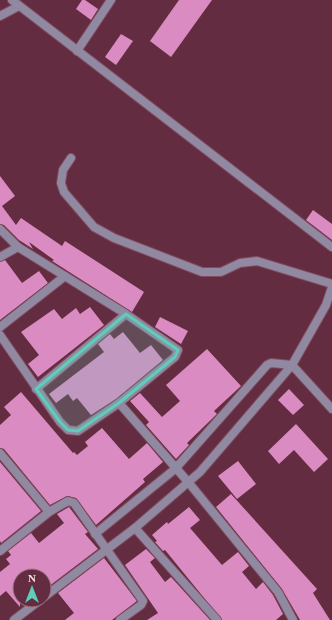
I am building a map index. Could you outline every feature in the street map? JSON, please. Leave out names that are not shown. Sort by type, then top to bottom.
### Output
[{"type":"street","points":[[12,0],[332,247]]},
{"type":"street","points":[[77,51],[111,0]]},
{"type":"street","points":[[0,16],[19,6]]},
{"type":"street","points":[[52,591],[135,528],[189,483],[292,365],[326,305],[332,286],[257,261],[240,263],[221,272],[202,272],[114,238],[94,227],[64,192],[61,183],[63,170],[71,158]]},
{"type":"street","points":[[0,229],[18,247],[126,314],[178,350],[175,357],[120,403],[78,431],[73,431],[60,422],[0,335]]},
{"type":"street","points":[[0,257],[18,247]]},
{"type":"street","points":[[0,328],[65,276]]},
{"type":"street","points":[[36,389],[126,314]]},
{"type":"street","points":[[95,534],[175,469],[267,365],[271,363],[292,365],[332,409]]},
{"type":"street","points":[[120,403],[175,469],[189,483],[278,592],[294,620]]},
{"type":"street","points":[[0,453],[49,512]]},
{"type":"street","points":[[0,551],[49,512],[68,501],[74,503],[107,549],[119,569],[143,601],[141,605],[120,620]]},
{"type":"street","points":[[135,528],[217,620]]},
{"type":"street","points":[[14,620],[30,608]]},
{"type":"highlighted area","points":[[126,314],[178,350],[175,357],[119,403],[78,431],[68,430],[60,422],[36,389]]},
{"type":"building","points":[[82,0],[85,0],[98,9],[91,20],[76,9]]},
{"type":"building","points":[[179,0],[212,0],[171,57],[150,41]]},
{"type":"building","points":[[121,34],[133,41],[116,65],[105,57]]},
{"type":"building","points":[[0,176],[15,196],[2,206],[16,225],[21,218],[62,246],[65,241],[144,292],[132,312],[52,261],[54,260],[29,242],[33,249],[19,240],[4,225],[0,224]]},
{"type":"building","points":[[313,210],[332,224],[332,240],[306,220]]},
{"type":"building","points":[[5,260],[22,283],[39,271],[48,283],[0,320],[0,262]]},
{"type":"building","points":[[90,307],[104,325],[38,377],[28,364],[39,355],[21,332],[54,309],[62,319],[76,308],[80,314]]},
{"type":"building","points":[[160,317],[188,331],[181,344],[155,327]]},
{"type":"building","points":[[123,332],[140,353],[151,345],[163,360],[116,399],[91,415],[77,398],[73,401],[68,394],[56,403],[49,394],[104,352],[98,344],[110,334],[114,339]]},
{"type":"building","points":[[207,349],[241,386],[214,411],[217,414],[187,443],[189,445],[176,459],[146,425],[149,422],[130,401],[140,393],[162,417],[180,401],[166,385]]},
{"type":"building","points":[[289,389],[304,405],[293,415],[278,400]]},
{"type":"building","points":[[21,392],[73,453],[74,452],[77,455],[88,446],[85,442],[102,428],[129,459],[147,443],[163,462],[143,479],[145,482],[96,525],[76,498],[67,496],[50,505],[4,449],[0,448],[0,425],[11,415],[4,407]]},
{"type":"building","points":[[296,424],[328,459],[314,472],[294,450],[279,464],[268,451]]},
{"type":"building","points":[[238,461],[256,484],[237,499],[218,476]]},
{"type":"building","points":[[0,462],[41,511],[1,543],[0,541]]},
{"type":"building","points":[[231,494],[317,589],[313,593],[330,620],[300,620],[282,589],[216,507]]},
{"type":"building","points":[[69,507],[88,532],[85,534],[98,549],[52,584],[52,568],[12,568],[12,598],[6,591],[0,596],[0,572],[10,564],[6,559],[11,555],[8,551],[31,533],[39,543],[64,523],[57,514]]},
{"type":"building","points":[[189,507],[200,520],[190,528],[222,565],[238,552],[249,566],[242,572],[256,589],[263,582],[273,595],[283,614],[276,620],[222,620],[165,550],[163,551],[155,542],[157,541],[152,535],[167,522],[168,524]]},
{"type":"building","points":[[146,549],[155,558],[150,562],[165,582],[171,577],[210,620],[147,620],[158,613],[125,565]]},
{"type":"building","points":[[104,558],[137,601],[112,620],[65,620],[74,613],[58,593]]}]
